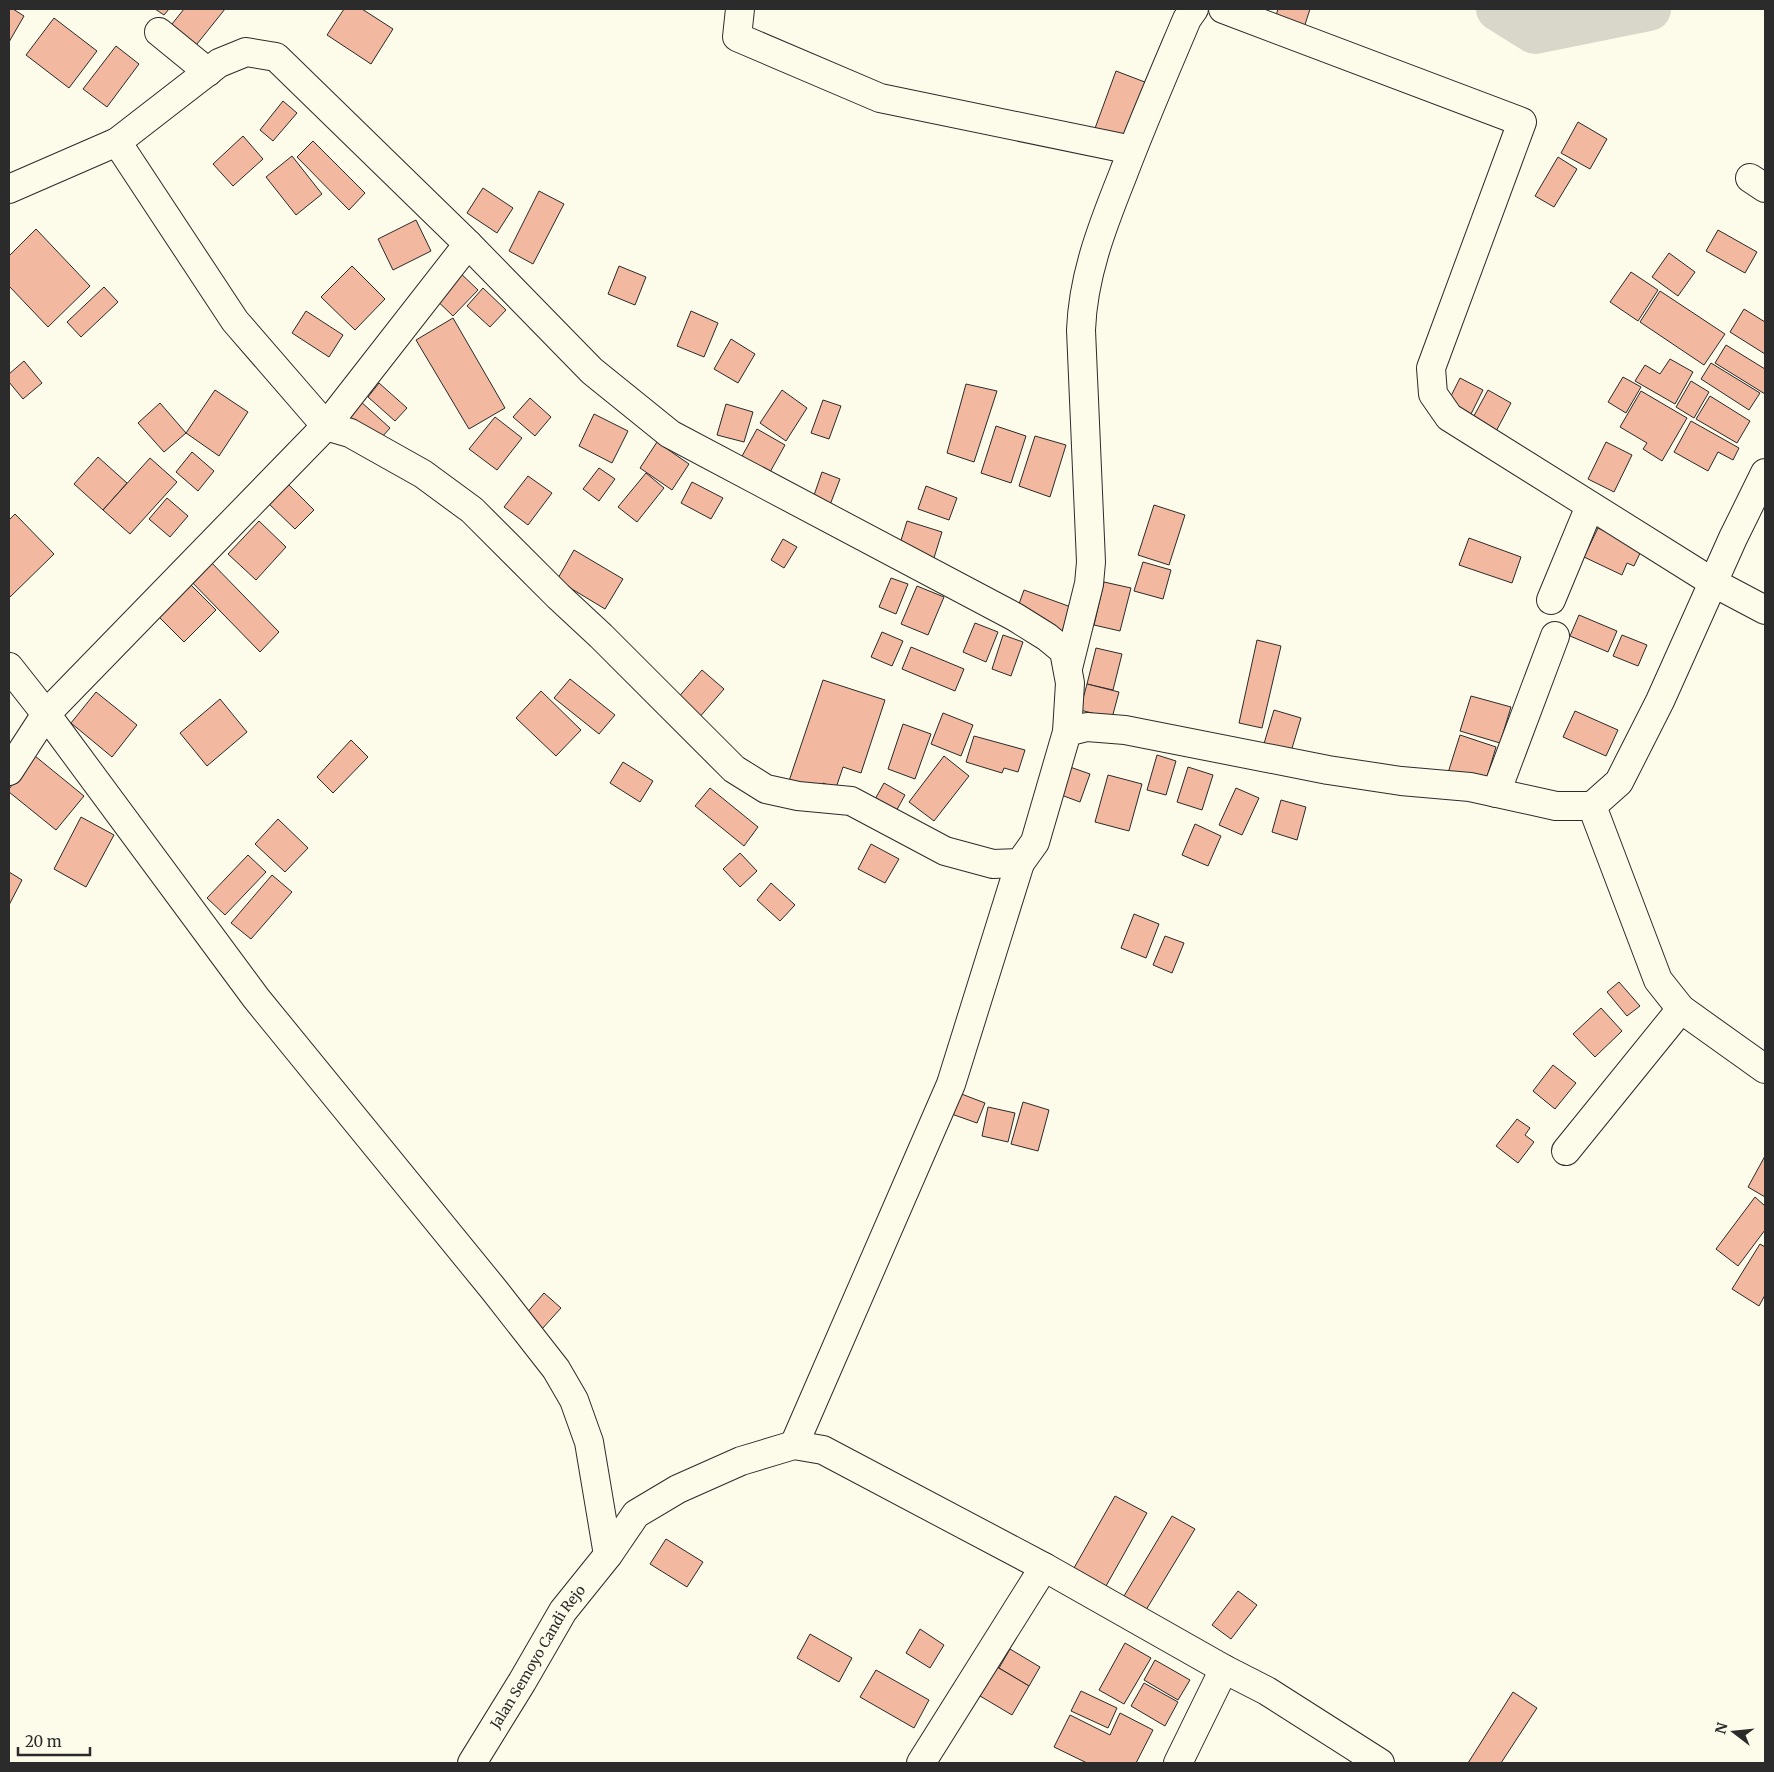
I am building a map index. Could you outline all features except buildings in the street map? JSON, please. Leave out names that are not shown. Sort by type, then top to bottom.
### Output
[{"type":"street","points":[[740,9],[737,37],[880,98],[1132,150]]},
{"type":"street","points":[[1068,668],[1087,592],[1091,562],[1081,330],[1087,277],[1100,234],[1132,150],[1187,19],[1194,9]]},
{"type":"street","points":[[1223,9],[1522,122],[1431,368],[1433,394],[1449,417],[1714,583],[1765,610]]},
{"type":"street","points":[[159,32],[208,72]]},
{"type":"street","points":[[9,189],[117,142],[219,63],[246,52],[276,57],[468,244],[592,371],[670,434],[1015,617],[1047,637],[1064,651],[1070,683],[1067,732],[1035,842],[1020,863],[951,1084],[794,1446],[823,1450],[1044,1567],[1224,1669],[1267,1691],[1380,1763]]},
{"type":"street","points":[[117,142],[235,321],[326,426],[350,433],[422,474],[472,510],[734,769],[766,789],[798,796],[851,801],[945,851],[993,864],[1020,863]]},
{"type":"street","points":[[9,771],[46,714],[326,426],[468,244]]},
{"type":"street","points":[[1067,732],[1087,727],[1125,730],[1328,770],[1401,781],[1470,787],[1556,806],[1592,806],[1619,782],[1660,701],[1733,538],[1765,473]]},
{"type":"street","points":[[1552,600],[1590,506]]},
{"type":"street","points":[[1496,793],[1555,636]]},
{"type":"street","points":[[9,667],[46,714],[256,998],[489,1283],[556,1369],[574,1400],[589,1442],[608,1554]]},
{"type":"street","points":[[1592,806],[1658,980],[1681,1009],[1765,1069]]},
{"type":"street","points":[[1566,1151],[1681,1009]]},
{"type":"street","name":"Jalan Semoyo Candi Rejo","points":[[472,1763],[563,1611],[608,1554],[636,1514],[678,1489],[741,1461],[794,1446]]},
{"type":"street","points":[[922,1763],[1044,1567]]},
{"type":"street","points":[[1178,1763],[1224,1669]]},
{"type":"waterway","points":[[1498,9],[1535,32],[1649,9]]}]
